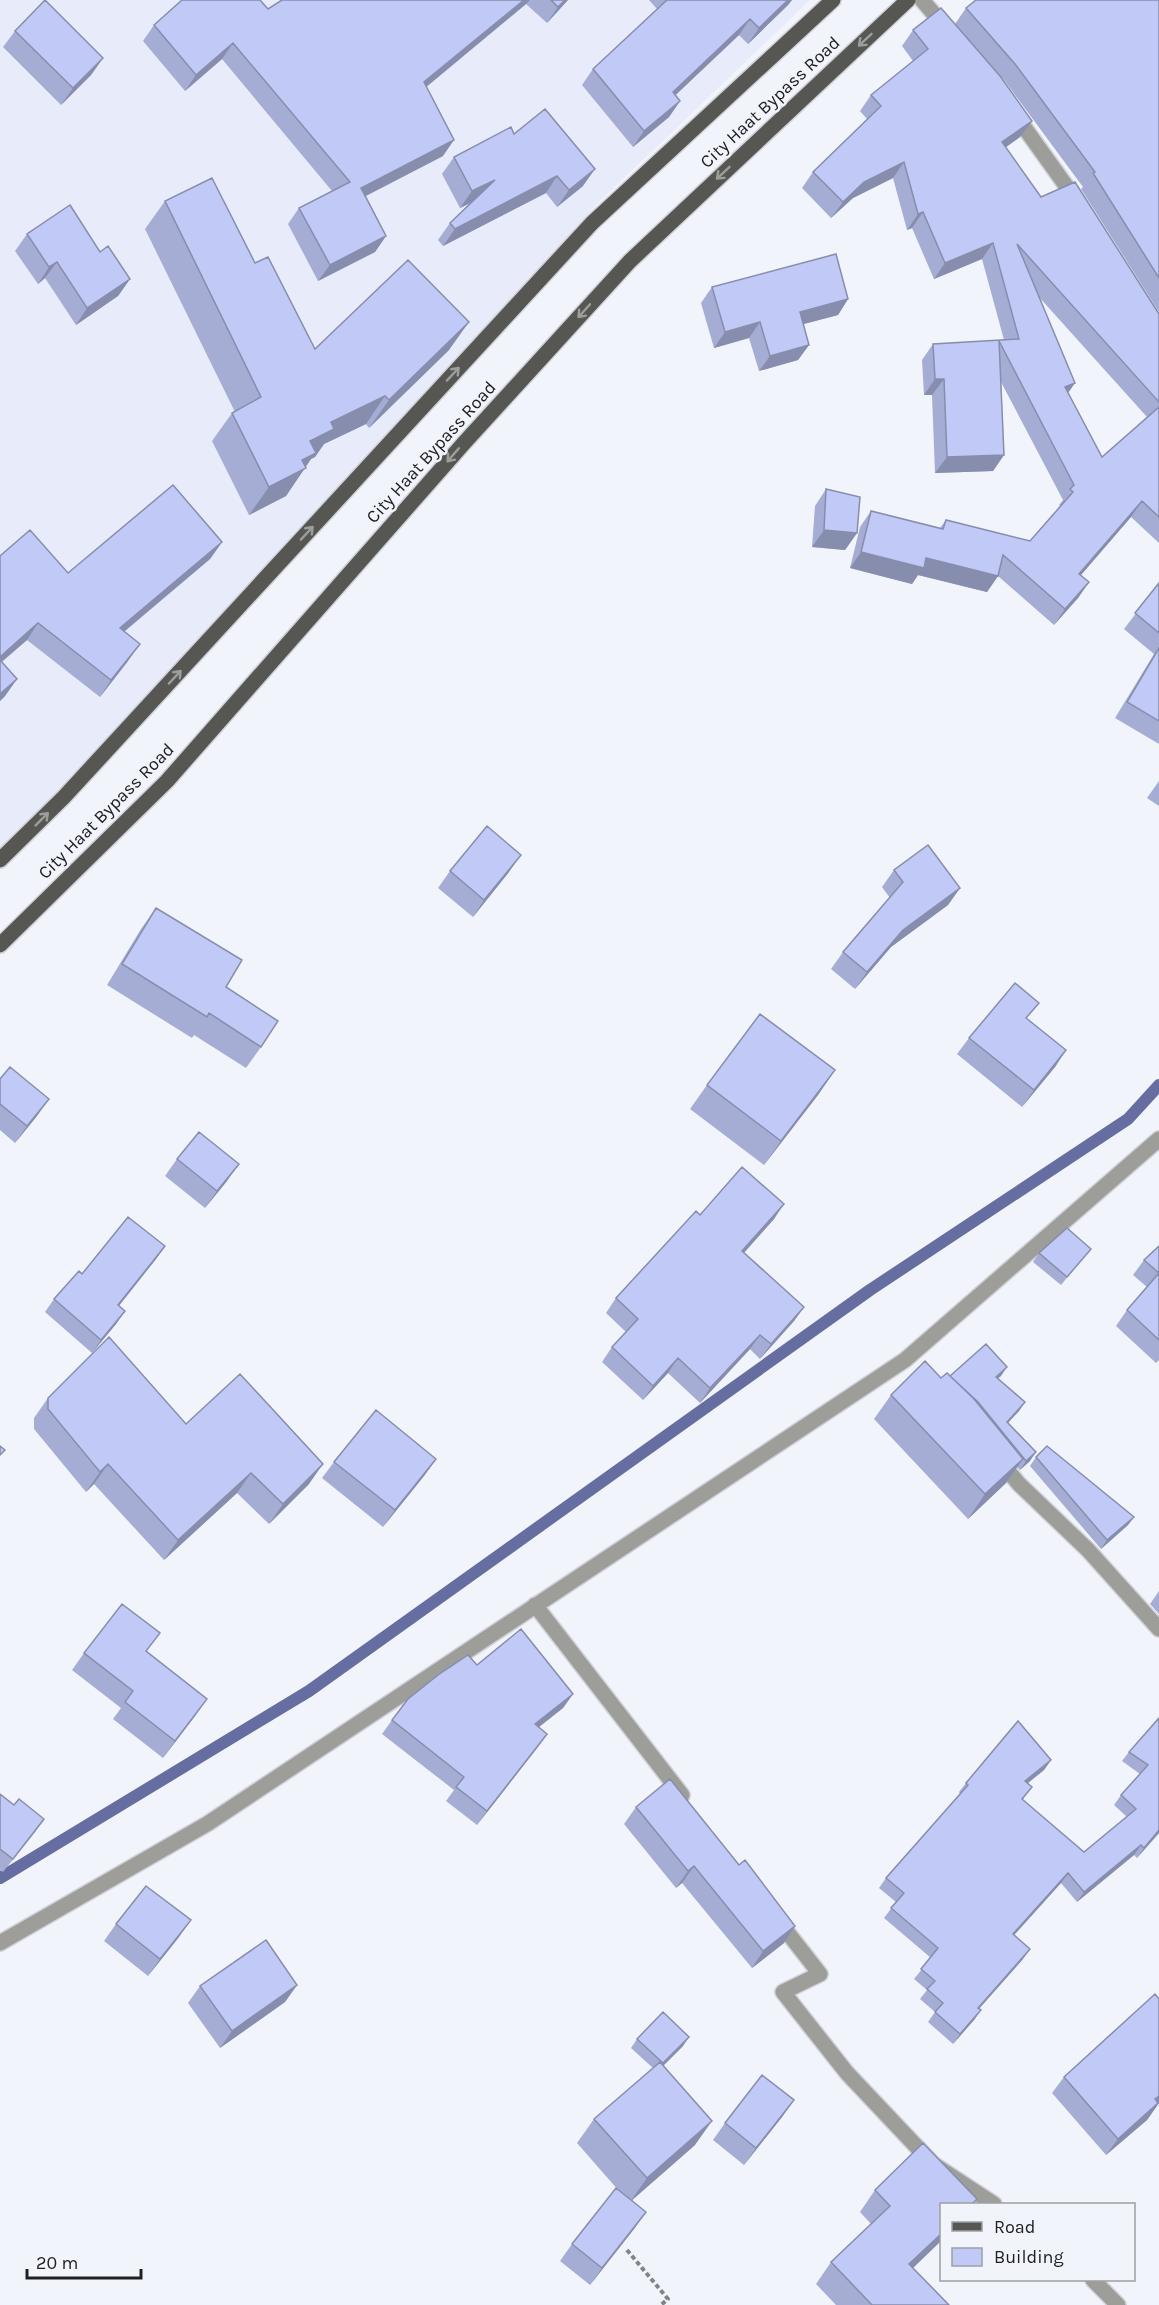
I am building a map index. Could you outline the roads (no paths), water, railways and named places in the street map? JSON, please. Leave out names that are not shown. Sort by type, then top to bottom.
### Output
[{"type":"main road","name":"City Haat Bypass Road","points":[[0,860],[64,798],[592,223],[833,0]]},
{"type":"main road","name":"City Haat Bypass Road","points":[[0,945],[167,781],[464,443],[630,261],[908,0]]},
{"type":"street","points":[[922,0],[959,43]]},
{"type":"street","points":[[1003,95],[1087,215]]},
{"type":"street","points":[[0,1943],[207,1824],[535,1605],[909,1364],[1159,1138]]},
{"type":"street","points":[[991,1451],[1019,1484],[1088,1550],[1159,1629]]},
{"type":"street","points":[[535,1605],[688,1804]]},
{"type":"street","points":[[769,1908],[820,1974],[783,1992],[847,2073],[933,2164],[991,2203]]},
{"type":"street","points":[[1094,2281],[1118,2305]]},
{"type":"waterway","points":[[0,1878],[309,1691],[870,1290],[1128,1119],[1159,1085]]}]
